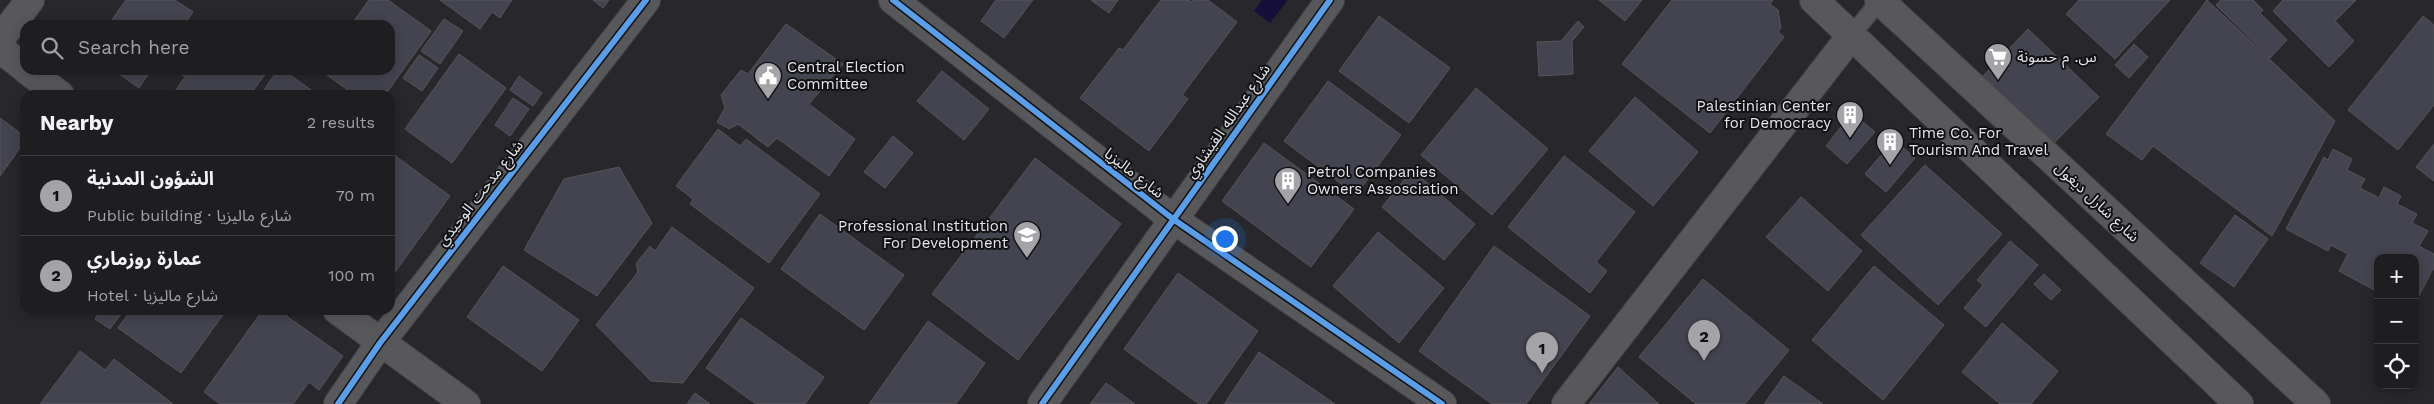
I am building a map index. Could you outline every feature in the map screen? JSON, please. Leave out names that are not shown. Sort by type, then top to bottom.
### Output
[{"type":"street","points":[[0,40],[30,0]]},
{"type":"street","name":"شارع مدحت الوحيدي","points":[[338,404],[380,343],[646,0]]},
{"type":"street","name":"شارع ماليزيا","points":[[894,0],[1173,219],[1442,404]]},
{"type":"street","name":"شارع عبدالله القيشاوي","points":[[1042,404],[1330,0]]},
{"type":"street","points":[[1814,0],[2238,404]]},
{"type":"street","name":"شارع شارل ديغول","points":[[1880,0],[2316,404]]},
{"type":"street","points":[[1566,404],[1852,36]]},
{"type":"street","points":[[0,49],[20,64]]},
{"type":"street","points":[[34,75],[53,90]]},
{"type":"street","points":[[344,315],[466,404]]},
{"type":"lane","points":[[1852,36],[1880,0]]},
{"type":"shaded area","points":[[1262,0],[1288,0],[1270,23],[1254,11]]},
{"type":"building","points":[[126,0],[175,0],[193,12],[187,20],[112,20]]},
{"type":"building","points":[[369,0],[388,0],[431,31],[389,90],[348,90],[327,75],[395,75],[395,20],[355,20]]},
{"type":"building","points":[[440,0],[512,0],[500,18],[492,12],[480,29]]},
{"type":"building","points":[[593,0],[609,0],[603,8]]},
{"type":"building","points":[[996,0],[1033,0],[1004,38],[981,21]]},
{"type":"building","points":[[1091,0],[1118,0],[1109,13]]},
{"type":"building","points":[[1161,0],[1189,0],[1192,2],[1193,0],[1208,0],[1237,22],[1182,95],[1188,99],[1149,151],[1080,98],[1119,48],[1123,50]]},
{"type":"building","points":[[1599,0],[1642,0],[1625,21]]},
{"type":"building","points":[[1672,0],[1773,0],[1770,4],[1778,10],[1781,28],[1778,32],[1784,37],[1710,133],[1622,64]]},
{"type":"building","points":[[2079,0],[2170,0],[2115,59],[2066,14]]},
{"type":"building","points":[[2207,0],[2335,121],[2272,236],[2153,146],[2142,160],[2106,134]]},
{"type":"building","points":[[2221,0],[2253,0],[2263,10],[2260,13],[2287,40],[2270,58],[2216,5]]},
{"type":"building","points":[[2283,0],[2356,0],[2335,21],[2354,41],[2329,67],[2273,11]]},
{"type":"building","points":[[1379,16],[1450,68],[1409,123],[1339,71]]},
{"type":"building","points":[[2423,16],[2434,25],[2434,105],[2398,150],[2348,110]]},
{"type":"building","points":[[444,19],[463,31],[440,64],[421,51]]},
{"type":"building","points":[[1578,21],[1584,27],[1572,41],[1573,74],[1539,76],[1537,42],[1561,41]]},
{"type":"building","name":"Central Election Committee","points":[[786,24],[843,64],[809,104],[855,139],[829,176],[777,138],[768,147],[738,124],[729,129],[717,122],[725,108],[721,95],[741,70],[748,74]]},
{"type":"building","points":[[2028,29],[2099,97],[2051,146],[1981,78]]},
{"type":"building","points":[[2134,44],[2148,57],[2129,78],[2115,65]]},
{"type":"building","points":[[459,54],[506,88],[452,163],[405,129]]},
{"type":"building","points":[[419,55],[438,68],[422,91],[403,78]]},
{"type":"building","points":[[942,71],[989,109],[964,140],[917,101]]},
{"type":"building","points":[[121,75],[148,75],[139,88]]},
{"type":"building","points":[[182,75],[264,75],[254,90],[176,90],[185,77]]},
{"type":"building","points":[[274,75],[290,75],[311,90],[264,90]]},
{"type":"building","points":[[519,76],[542,93],[533,106],[510,90]]},
{"type":"building","points":[[1328,81],[1401,135],[1356,195],[1284,141]]},
{"type":"building","points":[[1476,88],[1548,149],[1492,215],[1421,155]]},
{"type":"building","points":[[1635,97],[1698,152],[1653,206],[1589,151]]},
{"type":"building","points":[[513,98],[529,109],[510,136],[495,125]]},
{"type":"building","name":"Palestinian Center for Democracy","points":[[1852,113],[1875,132],[1847,164],[1826,146]]},
{"type":"building","points":[[0,118],[20,133],[20,148],[0,176]]},
{"type":"building","points":[[718,129],[740,146],[746,139],[820,194],[769,263],[690,204],[693,199],[676,186]]},
{"type":"building","points":[[893,136],[913,153],[885,188],[864,172]]},
{"type":"building","name":"Time Co. For Tourism And Travel","points":[[1894,140],[1915,158],[1886,192],[1865,174]]},
{"type":"building","name":"Petrol Companies Owners Assosciation","points":[[1264,143],[1354,209],[1311,267],[1222,201]]},
{"type":"building","points":[[2434,144],[2434,181],[2416,167]]},
{"type":"building","points":[[2333,149],[2352,159],[2347,170],[2365,179],[2360,188],[2379,198],[2384,187],[2401,196],[2397,204],[2417,214],[2412,223],[2428,231],[2419,246],[2434,254],[2434,267],[2419,295],[2419,254],[2374,254],[2374,290],[2339,271],[2348,254],[2331,245],[2328,251],[2286,229],[2324,157],[2328,160]]},
{"type":"building","points":[[395,156],[450,196],[395,272]]},
{"type":"building","points":[[1564,156],[1635,212],[1596,262],[1607,271],[1590,293],[1508,227]]},
{"type":"building","name":"Professional Institution For Development","points":[[1035,158],[1121,224],[1018,360],[932,294]]},
{"type":"building","points":[[1925,165],[2002,234],[1938,305],[1861,235]]},
{"type":"building","points":[[619,167],[652,223],[597,296],[524,250],[564,179]]},
{"type":"building","points":[[1412,170],[1475,224],[1444,260],[1382,207]]},
{"type":"building","points":[[1801,197],[1862,251],[1828,291],[1766,237]]},
{"type":"building","points":[[820,214],[904,275],[864,330],[781,269]]},
{"type":"building","points":[[2235,215],[2268,239],[2234,287],[2200,263]]},
{"type":"building","points":[[672,227],[754,288],[683,383],[651,381],[596,325],[638,272],[636,264],[650,246],[655,251]]},
{"type":"building","points":[[1378,232],[1444,288],[1399,343],[1333,286]]},
{"type":"building","points":[[2010,241],[2038,265],[1986,327],[1964,308],[1983,285],[1977,280]]},
{"type":"building","points":[[1494,246],[1590,316],[1526,404],[1492,404],[1419,351]]},
{"type":"building","points":[[503,266],[579,320],[542,371],[467,317]]},
{"type":"building","points":[[1874,266],[1944,325],[1883,400],[1812,340]]},
{"type":"building","points":[[1178,273],[1258,331],[1206,404],[1199,404],[1124,349]]},
{"type":"building","points":[[2044,274],[2061,290],[2051,300],[2034,284]]},
{"type":"building","points":[[1703,279],[1789,350],[1745,404],[1696,404],[1639,357]]},
{"type":"building","points":[[98,315],[120,315],[110,329],[95,319]]},
{"type":"building","points":[[127,315],[223,315],[181,373],[118,328]]},
{"type":"building","points":[[259,315],[285,315],[343,356],[319,390],[309,382],[293,404],[220,404],[204,392]]},
{"type":"building","points":[[741,318],[824,377],[805,404],[756,404],[706,368]]},
{"type":"building","points":[[928,321],[985,363],[956,404],[869,404]]},
{"type":"building","points":[[2002,323],[2058,371],[2031,404],[2000,404],[1962,372]]},
{"type":"building","points":[[80,351],[105,370],[114,359],[173,404],[40,404]]},
{"type":"building","points":[[1259,352],[1335,404],[1224,404]]},
{"type":"building","points":[[1618,367],[1659,404],[1589,404]]},
{"type":"building","points":[[1784,376],[1823,404],[1764,404]]},
{"type":"building","points":[[1106,383],[1135,404],[1090,404]]},
{"type":"building","points":[[695,393],[710,404],[687,404]]},
{"type":"cycle path","points":[[338,404],[380,343],[646,0]]},
{"type":"cycle path","points":[[893,0],[1173,219],[1442,404]]},
{"type":"cycle path","points":[[1042,404],[1330,0]]},
{"type":"place","name":"س. م حسونة","points":[[1998,81]]},
{"type":"place","name":"Central Election Committee","points":[[768,100]]},
{"type":"place","name":"Palestinian Center for Democracy","points":[[1850,139]]},
{"type":"place","name":"Time Co. For Tourism And Travel","points":[[1890,166]]},
{"type":"place","name":"Petrol Companies Owners Assosciation","points":[[1288,205]]},
{"type":"place","name":"Professional Institution For Development","points":[[1027,259]]},
{"type":"place","name":"عمارة روزماري","points":[[1704,361]]},
{"type":"place","name":"الشؤون المدنية","points":[[1542,373]]}]
